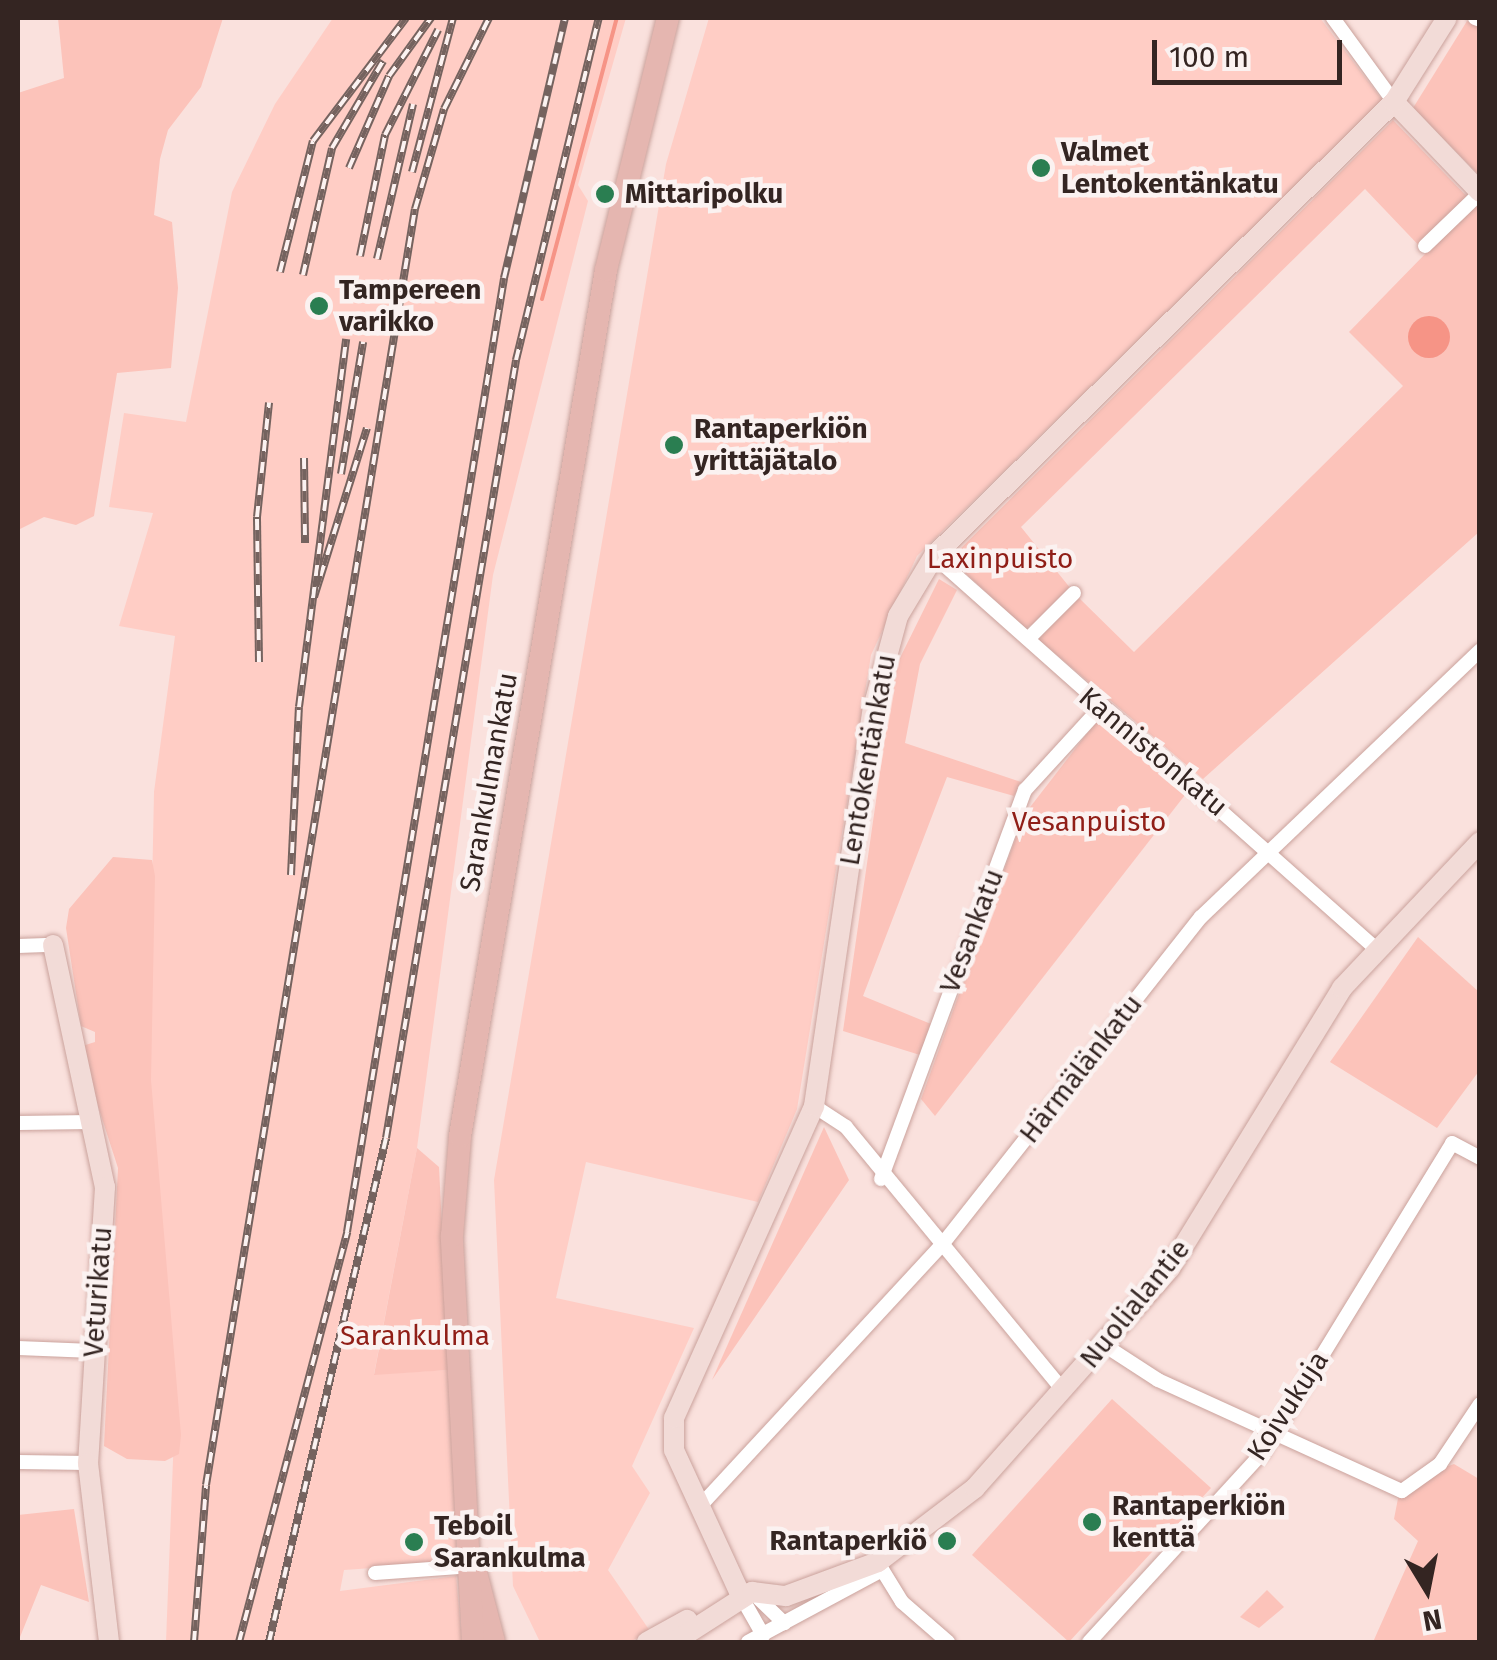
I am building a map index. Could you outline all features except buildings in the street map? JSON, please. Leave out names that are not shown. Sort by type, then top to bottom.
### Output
[{"type":"main road","name":"Sarankulmankatu","points":[[472,1642],[473,1566],[452,1236],[460,1136],[606,270],[668,18]]},
{"type":"main road","name":"Sarankulmankatu","points":[[473,1566],[494,1642]]},
{"type":"street","points":[[1333,18],[1394,102],[1480,193],[1425,246]]},
{"type":"street","name":"Lentokentänkatu","points":[[743,1597],[674,1450],[674,1418],[814,1106],[882,664],[934,556],[1394,102],[1447,18]]},
{"type":"street","name":"Kannistonkatu","points":[[934,556],[1374,948]]},
{"type":"street","points":[[1028,638],[1074,593]]},
{"type":"street","name":"Härmälänkatu","points":[[701,1504],[940,1246],[1178,944],[1266,851],[1480,650]]},
{"type":"street","name":"Vesankatu","points":[[881,1179],[1025,790],[1101,707]]},
{"type":"street","name":"Nuolialantie","points":[[646,1642],[743,1597],[786,1596],[880,1566],[958,1504],[1170,1268],[1374,948],[1480,842]]},
{"type":"street","points":[[18,946],[53,946]]},
{"type":"street","name":"Veturikatu","points":[[53,946],[106,1187],[88,1463],[109,1642]]},
{"type":"street","points":[[814,1106],[846,1127],[881,1179],[1064,1390]]},
{"type":"street","points":[[18,1123],[90,1122]]},
{"type":"street","name":"Koivukuja","points":[[1089,1642],[1276,1431],[1452,1143],[1480,1158]]},
{"type":"street","points":[[1104,1345],[1158,1380],[1402,1491],[1440,1464],[1480,1404]]},
{"type":"street","points":[[18,1348],[93,1351]]},
{"type":"street","points":[[18,1462],[88,1463]]},
{"type":"street","points":[[375,1572],[473,1566]]},
{"type":"street","points":[[748,1642],[880,1566],[948,1642]]},
{"type":"street","points":[[743,1597],[784,1624]]},
{"type":"street","points":[[743,1597],[763,1635]]},
{"type":"street","points":[[674,1642],[743,1597]]},
{"type":"shaded area","points":[[333,18],[626,18],[578,185],[588,201],[493,575],[417,1148],[374,1374],[449,1370],[457,1562],[344,1570],[340,1591],[456,1576],[462,1642],[166,1642],[175,1408],[148,1086],[154,792],[175,636],[119,626],[153,513],[109,507],[124,413],[186,422],[232,192],[275,104]]},
{"type":"shaded area","points":[[709,18],[1320,18],[1383,101],[917,556],[871,655],[797,1109],[758,1202],[586,1162],[556,1298],[694,1328],[632,1466],[650,1493],[608,1570],[650,1631],[630,1642],[540,1642],[513,1586],[494,1180],[666,164]]},
{"type":"shaded area","points":[[1429,316],[1444,322],[1450,337],[1444,352],[1429,358],[1414,352],[1408,337],[1414,322]]},
{"type":"green space","points":[[58,18],[223,18],[201,87],[168,130],[160,159],[154,215],[172,222],[178,288],[171,368],[117,373],[94,516],[76,525],[44,517],[18,530],[18,93],[64,78]]},
{"type":"green space","points":[[1467,21],[1479,26],[1479,175],[1413,108]]},
{"type":"green space","name":"Laxinpuisto","points":[[1393,120],[1479,209],[1479,532],[1203,779],[1038,639],[1078,597],[1134,652],[1403,386],[1349,332],[1426,253],[1365,189],[1021,527],[1071,589],[1036,623],[1025,628],[950,559]]},
{"type":"green space","points":[[939,579],[957,590],[920,664],[905,743],[1021,782],[1014,796],[947,777],[863,996],[931,1024],[920,1055],[843,1031],[895,668]]},
{"type":"green space","name":"Vesanpuisto","points":[[1099,718],[1185,795],[935,1116],[921,1099],[1024,815]]},
{"type":"green space","points":[[113,857],[152,860],[155,876],[151,1080],[181,1435],[179,1454],[165,1461],[127,1459],[104,1446],[118,1168],[79,1047],[95,1042],[95,1032],[81,1026],[66,928],[69,909]]},
{"type":"green space","points":[[1418,937],[1479,992],[1479,1071],[1437,1128],[1330,1062]]},
{"type":"green space","points":[[824,1127],[849,1180],[712,1380]]},
{"type":"green space","name":"Sarankulma","points":[[417,1148],[439,1167],[449,1370],[374,1375]]},
{"type":"green space","name":"Rantaperkiön kenttä","points":[[1112,1399],[1211,1488],[1069,1642],[972,1555]]},
{"type":"green space","points":[[1454,1464],[1479,1479],[1479,1642],[1373,1642],[1418,1541],[1394,1519],[1401,1483]]},
{"type":"green space","points":[[74,1509],[89,1602],[41,1585],[18,1642],[18,1515]]},
{"type":"green space","points":[[1267,1590],[1284,1607],[1259,1628],[1240,1617]]},
{"type":"waterway","points":[[542,299],[617,18]]},
{"type":"railway","points":[[280,272],[313,141],[406,18]]},
{"type":"railway","points":[[349,168],[389,76],[431,18]]},
{"type":"railway","points":[[412,172],[453,18]]},
{"type":"railway","points":[[194,1642],[206,1485],[415,209],[444,109],[489,18]]},
{"type":"railway","points":[[239,1642],[347,1232],[504,278],[565,18]]},
{"type":"railway","points":[[269,1642],[386,1138],[516,360],[599,18]]},
{"type":"railway","points":[[360,256],[385,135],[438,30]]},
{"type":"railway","points":[[303,275],[332,148],[383,61]]},
{"type":"railway","points":[[377,259],[413,104]]},
{"type":"railway","points":[[291,875],[299,707],[346,339]]},
{"type":"railway","points":[[341,474],[363,342]]},
{"type":"railway","points":[[259,662],[257,517],[269,403]]},
{"type":"railway","points":[[314,597],[367,428]]},
{"type":"railway","points":[[304,458],[305,543]]},
{"type":"place","name":"Valmet Lentokentänkatu","points":[[1041,168]]},
{"type":"place","name":"Mittaripolku","points":[[605,194]]},
{"type":"place","name":"Tampereen varikko","points":[[319,306]]},
{"type":"place","name":"Rantaperkiön yrittäjätalo","points":[[674,445]]},
{"type":"place","name":"Rantaperkiön kenttä","points":[[1092,1522]]},
{"type":"place","name":"Rantaperkiö","points":[[947,1541]]},
{"type":"place","name":"Teboil Sarankulma","points":[[414,1542]]}]
